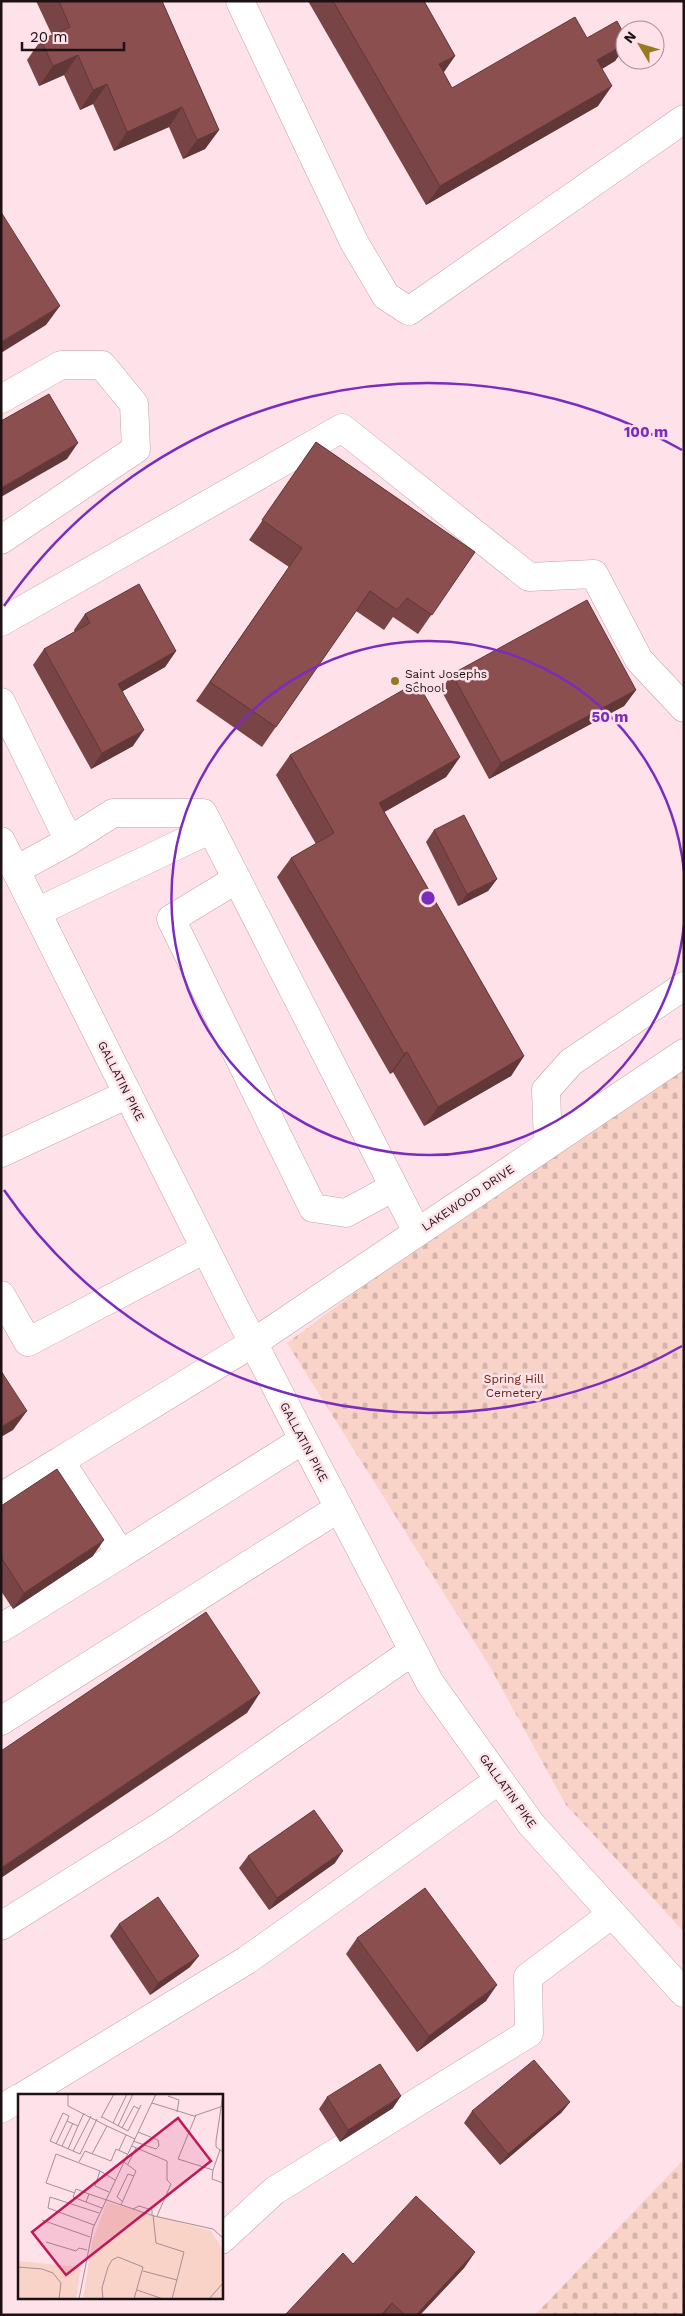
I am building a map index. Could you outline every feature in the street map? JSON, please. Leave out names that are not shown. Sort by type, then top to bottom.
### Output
[{"type":"main road","points":[[240,1],[354,242],[386,296],[409,312],[684,119]]},
{"type":"main road","points":[[1,399],[61,365],[102,365],[134,404],[136,449],[1,540]]},
{"type":"main road","points":[[1,622],[342,428],[529,577],[594,574],[639,660],[684,708]]},
{"type":"main road","points":[[1,702],[69,841]]},
{"type":"main road","points":[[16,870],[69,841],[113,813],[203,813],[417,1232]]},
{"type":"main road","points":[[37,912],[212,829]]},
{"type":"main road","name":"GALLATIN PIKE","points":[[1,841],[205,1249],[430,1684],[531,1824],[684,1993]]},
{"type":"main road","points":[[237,880],[171,919],[313,1208],[346,1213],[394,1187]]},
{"type":"main road","points":[[548,1144],[546,1090],[571,1062],[684,986]]},
{"type":"main road","name":"LAKEWOOD DRIVE","points":[[1,1497],[253,1343],[684,1053]]},
{"type":"main road","points":[[1,1153],[128,1094]]},
{"type":"main road","points":[[1,1295],[28,1342],[205,1249]]},
{"type":"main road","points":[[1,1628],[303,1440]]},
{"type":"main road","points":[[60,1461],[121,1554]]},
{"type":"main road","points":[[1,1721],[339,1508]]},
{"type":"main road","points":[[1,1926],[164,1824],[413,1651]]},
{"type":"main road","points":[[27,2094],[247,1960],[499,1780]]},
{"type":"main road","points":[[222,2239],[274,2191],[529,2033],[528,1977],[612,1914]]},
{"type":"main road","points":[[1,2109],[18,2099]]},
{"type":"green space","name":"Spring Hill Cemetery","points":[[684,1048],[684,1932],[566,1805],[490,1667],[287,1343]]},
{"type":"green space","points":[[684,2159],[684,2315],[535,2315]]},
{"type":"building","points":[[59,1],[162,1],[219,130],[197,140],[182,107],[127,132],[107,84],[93,90],[78,55],[53,66],[41,40],[70,27]]},
{"type":"building","points":[[333,1],[424,1],[455,56],[439,64],[452,88],[575,17],[587,38],[615,22],[615,50],[597,60],[612,86],[440,186]]},
{"type":"building","points":[[1,212],[60,306],[1,342]]},
{"type":"building","points":[[49,394],[78,443],[1,488],[1,421]]},
{"type":"building","points":[[316,442],[475,552],[432,615],[407,598],[397,610],[370,591],[276,727],[210,682],[302,548],[262,520]]},
{"type":"building","points":[[139,584],[176,651],[118,684],[144,730],[102,753],[44,649],[90,623],[85,614]]},
{"type":"building","points":[[587,600],[636,690],[501,763],[452,674]]},
{"type":"building","points":[[417,682],[460,757],[379,803],[524,1056],[438,1107],[407,1052],[404,1054],[291,858],[334,833],[290,755]]},
{"type":"building","points":[[464,815],[497,879],[467,894],[434,830]]},
{"type":"building","points":[[1,1371],[27,1411],[1,1427]]},
{"type":"building","points":[[57,1469],[104,1540],[24,1593],[1,1557],[1,1506]]},
{"type":"building","points":[[206,1612],[260,1693],[1,1868],[1,1751]]},
{"type":"building","points":[[314,1810],[343,1851],[277,1898],[248,1856]]},
{"type":"building","points":[[425,1888],[497,1985],[429,2036],[357,1938]]},
{"type":"building","points":[[158,1897],[199,1956],[158,1983],[119,1924]]},
{"type":"building","points":[[534,2060],[570,2102],[508,2154],[472,2111]]},
{"type":"building","points":[[380,2064],[401,2096],[348,2130],[327,2097]]},
{"type":"building","points":[[416,2196],[475,2252],[416,2315],[405,2315],[392,2303],[381,2315],[285,2315],[343,2253],[353,2264]]},
{"type":"place","name":"Saint Josephs School","points":[[395,681]]}]
